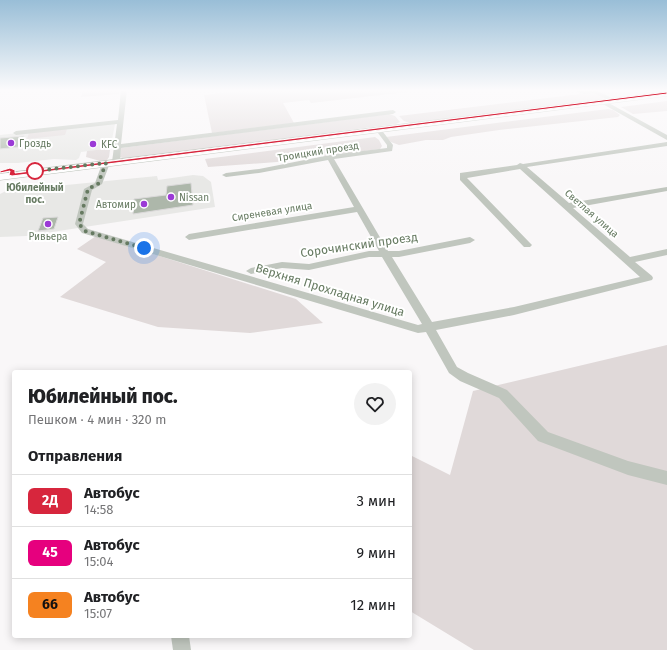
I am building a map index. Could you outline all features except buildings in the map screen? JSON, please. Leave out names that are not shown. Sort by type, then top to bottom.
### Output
[{"type":"main road","points":[[0,177],[450,120]]},
{"type":"street","points":[[118,146],[326,120]]},
{"type":"street","points":[[636,120],[667,138]]},
{"type":"street","points":[[16,133],[120,122],[118,146],[111,162]]},
{"type":"street","name":"Троицкий проезд","points":[[226,175],[272,169],[330,157],[390,150],[390,145],[378,129]]},
{"type":"street","points":[[527,245],[463,178],[463,175],[667,144]]},
{"type":"street","points":[[330,157],[453,370],[464,377],[503,394],[543,437],[628,468],[667,478]]},
{"type":"street","name":"Верхняя Прохладная улица","points":[[111,162],[98,184],[88,189],[79,224],[85,231],[418,329],[514,311],[648,278]]},
{"type":"street","name":"Светлая улица","points":[[520,166],[568,206],[648,278]]},
{"type":"street","points":[[568,206],[667,189]]},
{"type":"street","name":"Сиреневая улица","points":[[189,237],[359,209]]},
{"type":"street","name":"Сорочинский проезд","points":[[251,270],[282,265],[309,267],[369,254],[398,254],[470,240]]},
{"type":"street","points":[[628,260],[667,252]]},
{"type":"street","points":[[180,638],[182,650]]},
{"type":"shaded area","points":[[209,120],[293,120],[294,123],[212,133]]},
{"type":"shaded area","points":[[339,120],[399,120],[400,122],[396,124],[125,159],[120,157],[121,148]]},
{"type":"shaded area","points":[[403,120],[431,120],[410,123]]},
{"type":"shaded area","points":[[518,120],[587,120],[499,130],[451,137],[443,140],[426,140],[399,145],[391,142],[386,137]]},
{"type":"shaded area","points":[[111,123],[115,124],[110,150],[105,149],[81,152],[79,158],[76,160],[54,159],[18,163],[0,163],[0,135]]},
{"type":"shaded area","points":[[67,129],[65,135],[27,139],[29,133]]},
{"type":"shaded area","points":[[375,137],[379,140],[382,146],[380,149],[277,162],[208,167],[205,159]]},
{"type":"shaded area","points":[[105,149],[110,150],[107,160],[100,161],[86,157],[87,151]]},
{"type":"shaded area","points":[[193,175],[203,176],[211,182],[215,207],[26,236],[0,237],[0,194],[6,191],[157,176],[158,180]]},
{"type":"shaded area","points":[[96,236],[296,299],[323,323],[250,333],[158,327],[60,297],[106,262],[77,249]]},
{"type":"shaded area","points":[[667,345],[667,650],[474,650],[412,612],[412,456],[450,475],[473,391]]},
{"type":"bus line","name":"2Д","points":[[0,171],[13,171],[12,175],[451,120]]},
{"type":"place","name":"Гроздь","points":[[11,143]]},
{"type":"place","name":"KFC","points":[[93,144]]},
{"type":"place","name":"Юбилейный пос.","points":[[35,171]]},
{"type":"place","name":"Nissan","points":[[171,197]]},
{"type":"place","name":"Автомир","points":[[144,204]]},
{"type":"place","name":"Ривьера","points":[[48,224]]},
{"type":"route","points":[[35,171],[106,163],[106,167],[98,184],[88,189],[79,224],[85,231],[144,248]]}]
